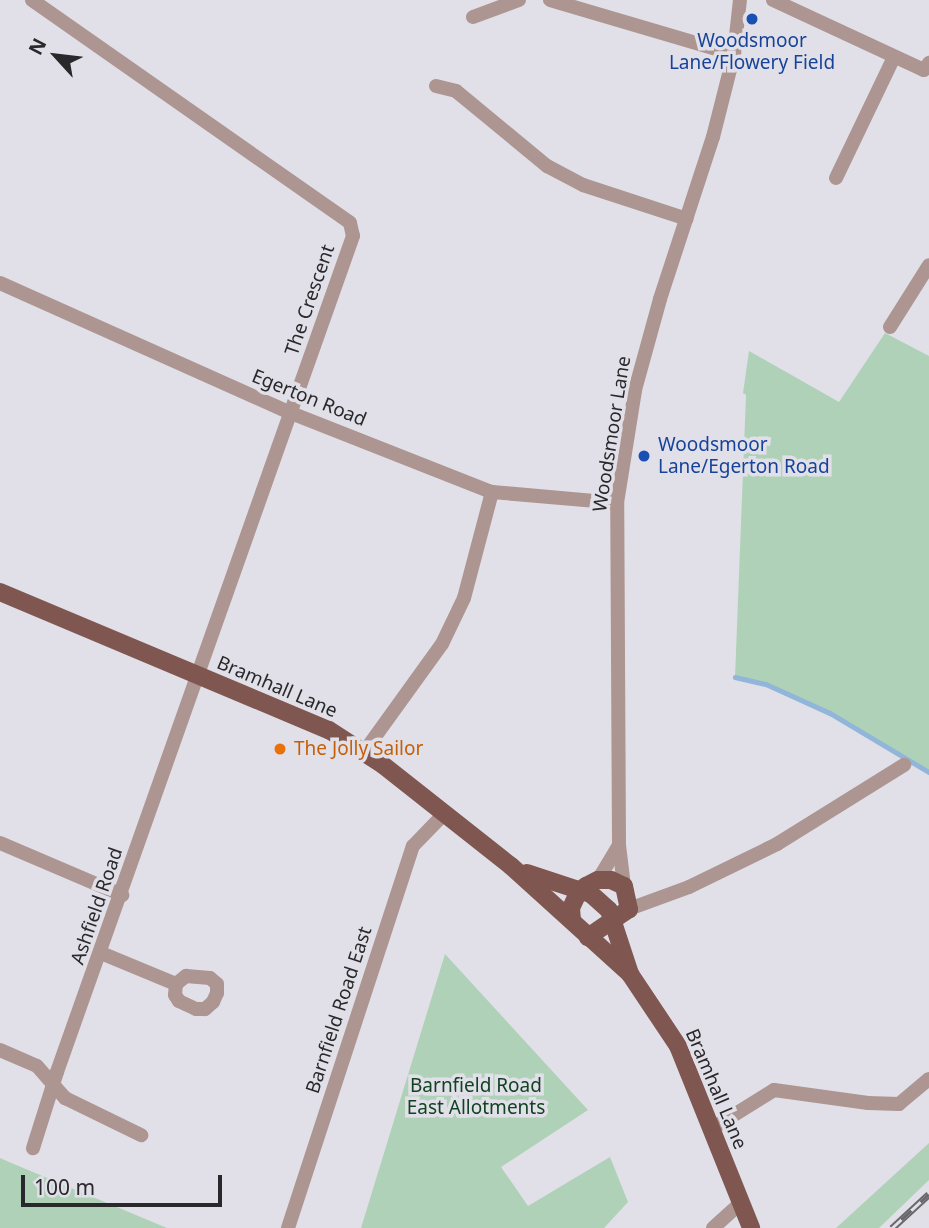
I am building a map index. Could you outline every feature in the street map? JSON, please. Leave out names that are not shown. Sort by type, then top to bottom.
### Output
[{"type":"main road","name":"Bramhall Lane","points":[[0,592],[197,677],[329,730],[364,752],[511,866],[630,974],[678,1046],[751,1228]]},
{"type":"main road","name":"Bramhall Lane","points":[[511,866],[601,900],[612,920],[630,974]]},
{"type":"main road","points":[[572,920],[571,908],[579,891],[598,880],[611,880],[624,886],[629,909],[588,937]]},
{"type":"street","name":"The Crescent","points":[[32,0],[350,223],[353,236],[197,677]]},
{"type":"street","points":[[473,17],[519,0]]},
{"type":"street","points":[[550,0],[734,54]]},
{"type":"street","name":"Woodsmoor Lane","points":[[624,886],[619,845],[617,503],[635,390],[713,137],[734,54],[740,0]]},
{"type":"street","points":[[773,0],[894,57],[927,69]]},
{"type":"street","points":[[836,178],[894,57]]},
{"type":"street","points":[[436,86],[456,91],[547,166],[583,185],[687,219]]},
{"type":"street","points":[[890,327],[929,265]]},
{"type":"street","name":"Egerton Road","points":[[0,283],[290,413],[492,492],[617,503]]},
{"type":"street","points":[[364,752],[442,644],[464,598],[492,492]]},
{"type":"street","name":"Ashfield Road","points":[[33,1148],[197,677]]},
{"type":"street","points":[[629,909],[689,887],[777,844],[904,765]]},
{"type":"street","name":"Barnfield Road East","points":[[288,1228],[413,846],[444,814]]},
{"type":"street","points":[[0,843],[122,895]]},
{"type":"street","points":[[598,880],[619,845]]},
{"type":"street","points":[[101,953],[176,984]]},
{"type":"street","points":[[0,1051],[37,1066],[65,1098],[141,1135]]},
{"type":"street","points":[[713,1128],[774,1090],[869,1104],[899,1104],[929,1079]]},
{"type":"street","points":[[713,1228],[741,1203]]},
{"type":"green space","points":[[885,333],[929,356],[929,774],[830,713],[766,685],[735,677],[746,395],[743,393],[749,351],[839,402]]},
{"type":"green space","name":"Barnfield Road East Allotments","points":[[445,954],[588,1110],[501,1167],[528,1206],[610,1157],[628,1202],[604,1228],[361,1228]]},
{"type":"green space","points":[[929,1143],[929,1180],[879,1228],[836,1228]]},
{"type":"green space","points":[[0,1158],[9,1162],[167,1228],[0,1228]]},
{"type":"waterway","points":[[735,677],[766,684],[830,713],[929,772]]},
{"type":"railway","points":[[892,1228],[929,1194]]},
{"type":"place","name":"Woodsmoor Lane/Flowery Field","points":[[752,19]]},
{"type":"place","name":"Woodsmoor Lane/Egerton Road","points":[[644,456]]},
{"type":"place","name":"The Jolly Sailor","points":[[280,749]]}]
